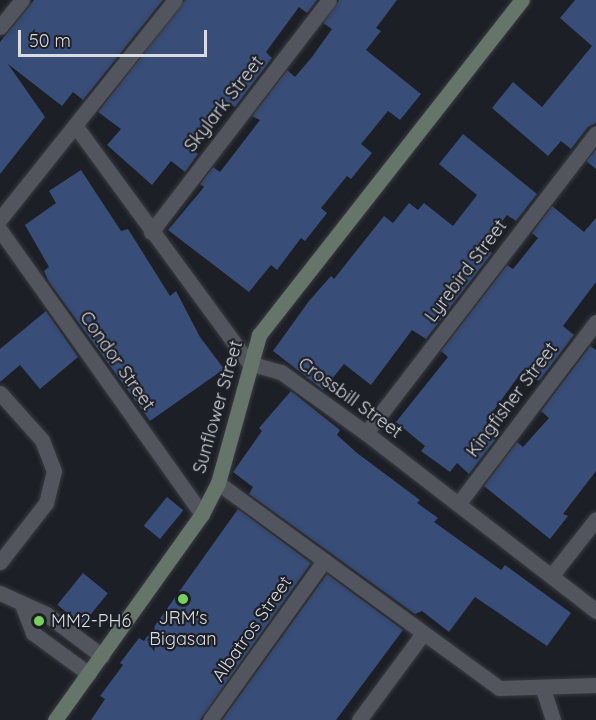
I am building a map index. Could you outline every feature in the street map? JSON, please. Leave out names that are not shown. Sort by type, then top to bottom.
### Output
[{"type":"main road","name":"Sunflower Street","points":[[55,720],[202,514],[218,483],[258,335],[280,303],[522,0]]},
{"type":"street","points":[[0,27],[21,0]]},
{"type":"street","points":[[0,219],[77,128],[175,0]]},
{"type":"street","name":"Skylark Street","points":[[151,232],[329,0]]},
{"type":"street","points":[[77,128],[249,363]]},
{"type":"street","name":"Lyrebird Street","points":[[366,433],[596,133]]},
{"type":"street","name":"Condor Street","points":[[0,230],[202,514]]},
{"type":"street","name":"Kingfisher Street","points":[[459,503],[596,322]]},
{"type":"street","name":"Crossbill Street","points":[[249,363],[281,372],[459,503],[596,611]]},
{"type":"street","points":[[0,393],[42,440],[54,471],[46,503],[0,562]]},
{"type":"street","points":[[218,483],[422,635],[499,688],[543,689],[596,684]]},
{"type":"street","points":[[552,575],[596,519]]},
{"type":"street","name":"Albatros Street","points":[[210,720],[324,561]]},
{"type":"street","points":[[0,593],[23,607],[46,614],[102,656]]},
{"type":"street","points":[[23,607],[33,633],[89,674]]},
{"type":"street","points":[[359,720],[422,635]]},
{"type":"street","points":[[543,689],[553,720]]},
{"type":"building","points":[[34,0],[163,0],[83,100],[73,92],[62,106],[8,64],[45,117],[0,174],[0,42]]},
{"type":"building","points":[[185,0],[317,0],[307,13],[299,7],[266,52],[272,58],[235,107],[225,101],[186,145],[198,154],[185,172],[171,161],[152,185],[107,145],[121,129],[98,112]]},
{"type":"building","points":[[339,0],[397,0],[376,28],[381,31],[366,50],[421,94],[400,120],[388,111],[361,144],[372,153],[351,179],[347,176],[321,208],[327,213],[305,241],[301,238],[277,270],[271,265],[249,292],[168,230],[204,187],[200,184],[213,167],[220,172],[260,120],[252,116],[287,70],[295,77],[312,57],[332,29],[323,23]]},
{"type":"building","points":[[575,0],[596,0],[596,123],[588,127],[571,149],[561,141],[548,156],[492,108],[513,82],[542,107],[592,46],[560,18]]},
{"type":"building","points":[[463,134],[537,194],[516,221],[507,215],[483,246],[492,253],[426,339],[412,330],[371,385],[344,364],[323,390],[273,351],[309,301],[331,276],[334,279],[384,216],[393,223],[409,203],[418,210],[424,203],[453,226],[477,195],[439,164]]},
{"type":"building","points":[[596,149],[596,169],[586,161]]},
{"type":"building","points":[[81,170],[121,231],[128,229],[170,296],[176,291],[200,337],[224,369],[150,421],[49,282],[44,271],[49,267],[25,225],[56,203],[49,191]]},
{"type":"building","points":[[552,206],[584,232],[596,218],[596,282],[563,326],[574,335],[539,381],[523,370],[486,421],[501,432],[469,474],[457,463],[450,472],[421,451],[425,446],[396,422],[448,357],[441,351],[507,265],[513,269],[538,238],[532,233]]},
{"type":"building","points":[[46,311],[78,357],[40,389],[20,365],[0,382],[0,349]]},
{"type":"building","points":[[590,346],[596,350],[596,471],[563,514],[568,516],[550,539],[484,486],[517,442],[523,447],[549,418],[541,411]]},
{"type":"building","points":[[291,391],[340,430],[337,435],[357,453],[420,500],[417,503],[438,518],[434,522],[501,570],[505,565],[571,613],[547,646],[475,597],[449,632],[422,611],[415,614],[249,494],[253,487],[233,472],[262,431],[259,428]]},
{"type":"building","points":[[167,497],[183,510],[160,539],[144,526]]},
{"type":"building","points":[[238,509],[311,563],[200,720],[91,720],[105,699],[100,696],[123,665],[120,663],[139,638],[144,641]]},
{"type":"building","points":[[83,573],[108,593],[82,625],[57,605]]},
{"type":"building","points":[[327,574],[403,630],[336,720],[222,720]]},
{"type":"place","name":"JRM's Bigasan","points":[[183,599]]},
{"type":"place","name":"MM2-PH6","points":[[39,621]]}]
